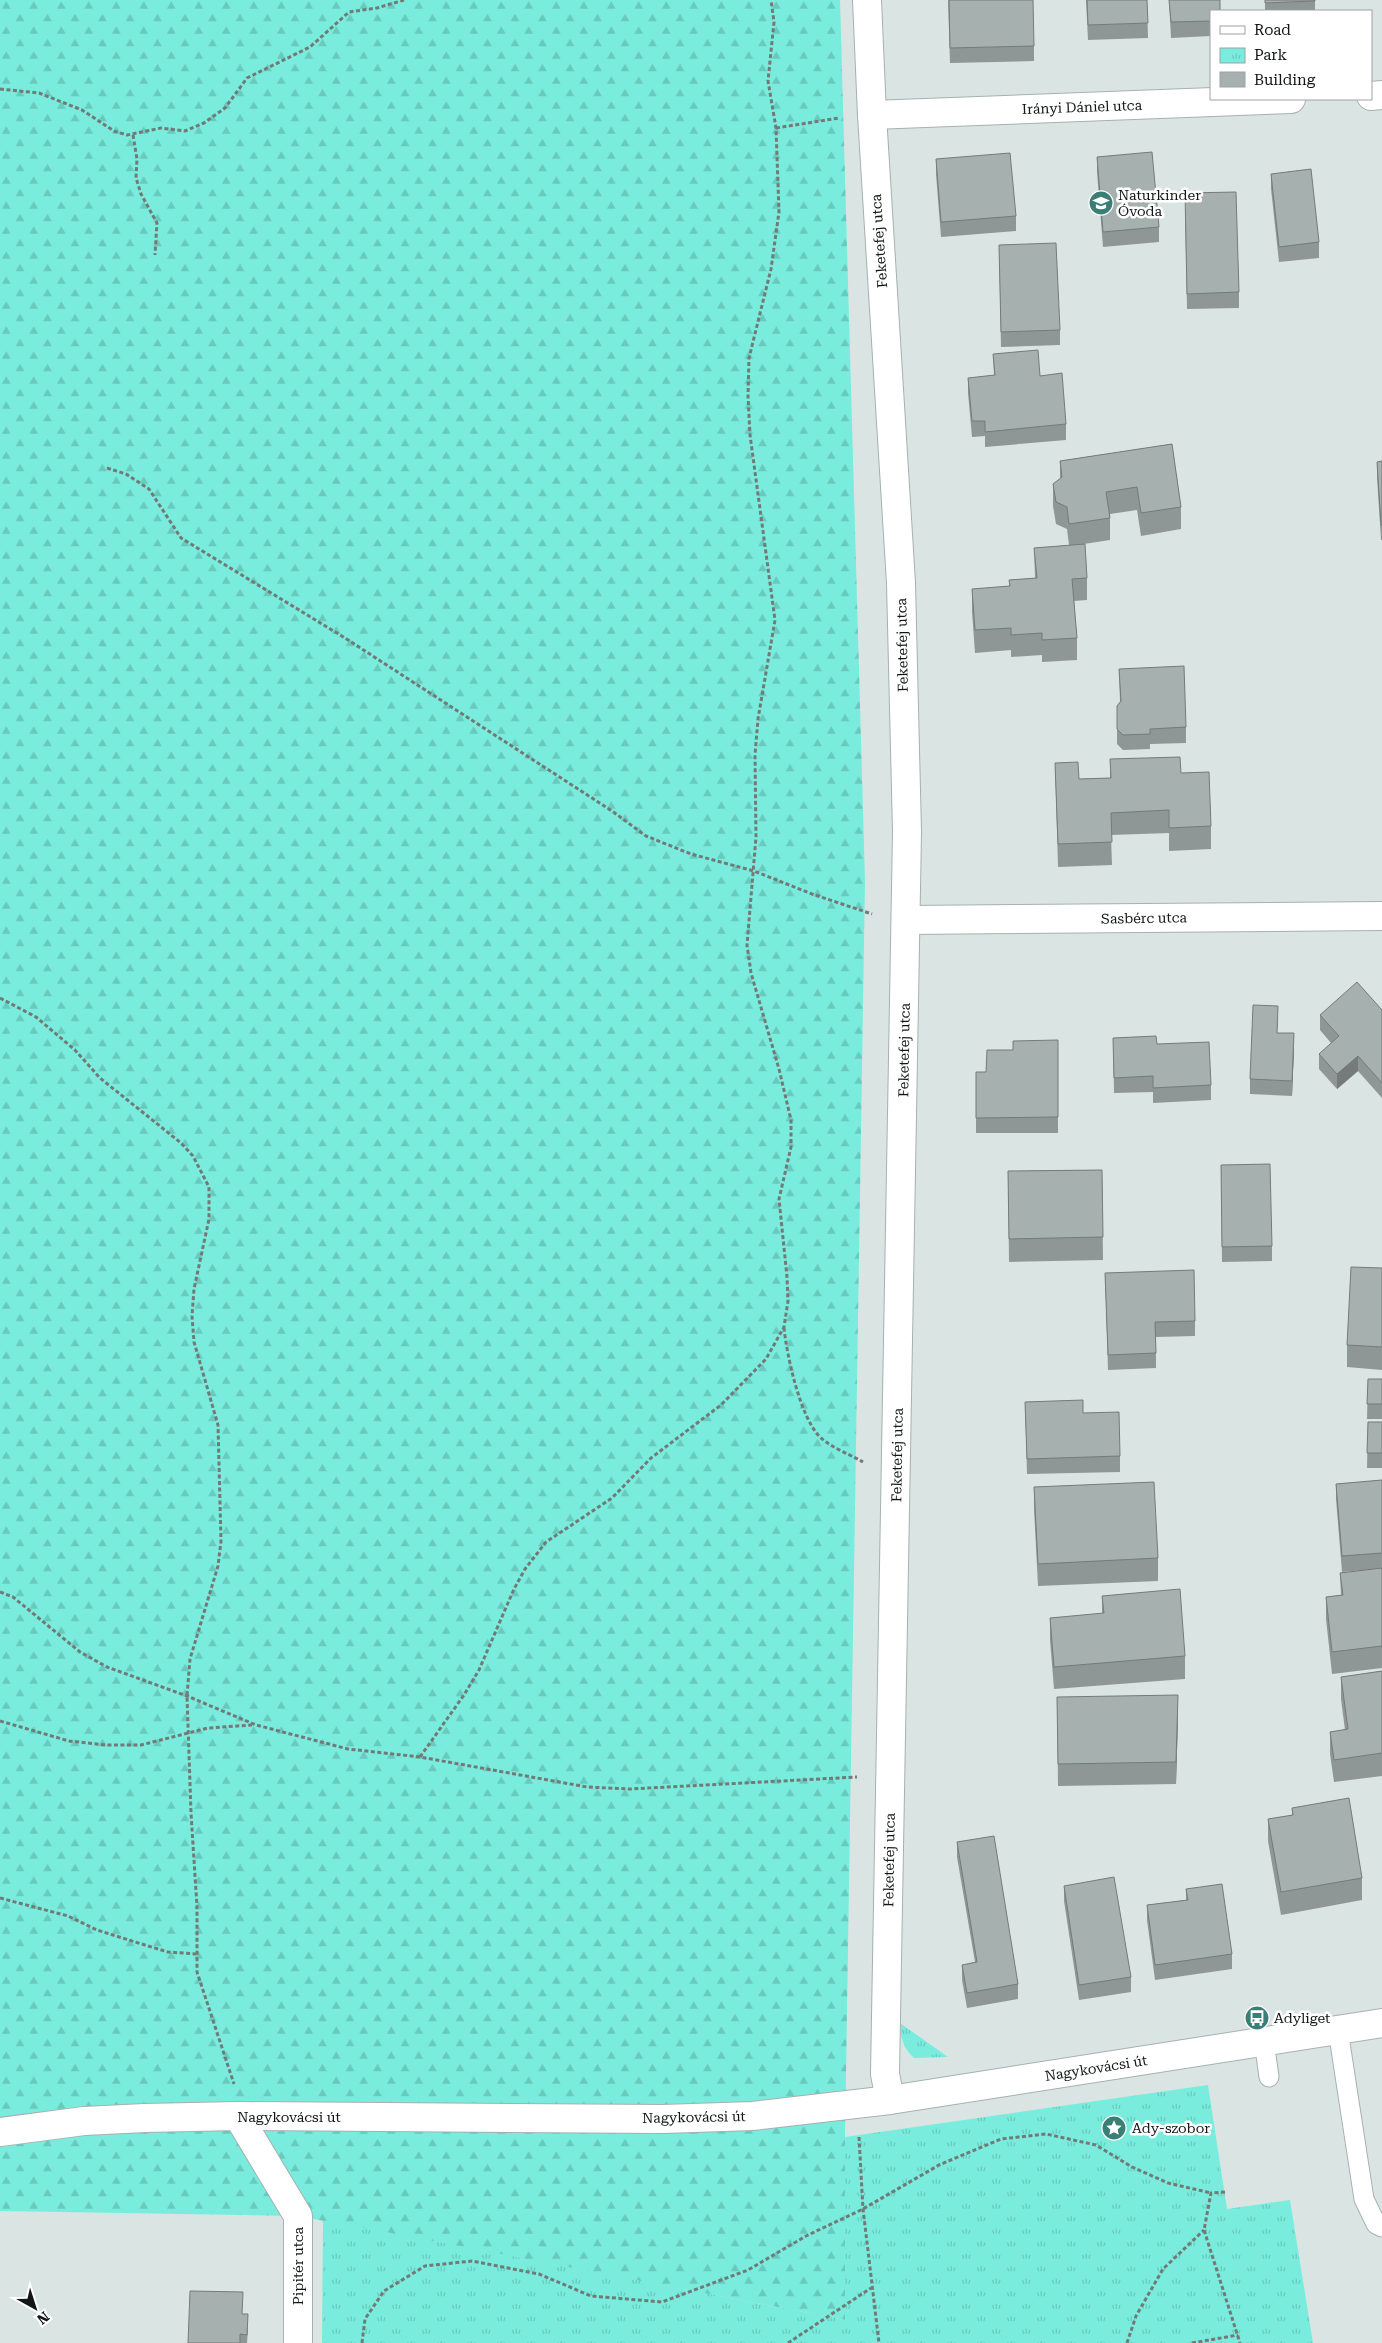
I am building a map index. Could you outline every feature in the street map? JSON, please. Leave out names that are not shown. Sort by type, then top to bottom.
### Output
[{"type":"street","name":"Feketefej utca","points":[[867,0],[872,115],[901,583],[907,920],[885,2074],[890,2100]]},
{"type":"street","name":"Irányi Dániel utca","points":[[872,115],[1266,100]]},
{"type":"street","name":"Sasbérc utca","points":[[907,920],[1382,916]]},
{"type":"street","name":"Nagykovácsi út","points":[[0,2132],[84,2121],[238,2116],[663,2119],[753,2116],[890,2100],[1382,2023]]},
{"type":"street","name":"Pipitér utca","points":[[238,2116],[298,2216],[298,2343]]},
{"type":"lane","points":[[1338,2030],[1364,2199],[1376,2224],[1382,2227]]},
{"type":"lane","points":[[1264,2041],[1269,2077]]},
{"type":"path","points":[[0,89],[38,93],[82,110],[120,134],[133,135],[161,128],[185,131],[225,108],[247,78],[310,48],[349,12],[378,8],[404,0]]},
{"type":"path","points":[[771,0],[774,22],[768,81],[776,128],[778,230],[771,269],[749,358],[750,435],[775,620],[758,719],[755,755],[756,837],[747,945],[751,973],[779,1069],[791,1120],[792,1147],[779,1198],[787,1277],[788,1301],[784,1328],[786,1352],[808,1419],[819,1435],[866,1463],[896,1468]]},
{"type":"path","points":[[776,128],[802,122],[872,115]]},
{"type":"path","points":[[133,135],[137,159],[136,178],[147,206],[157,223],[155,255]]},
{"type":"path","points":[[108,468],[126,474],[149,489],[181,538],[345,638],[612,811],[646,836],[691,854],[754,871],[865,912],[907,920]]},
{"type":"path","points":[[0,998],[36,1017],[75,1050],[100,1078],[181,1143],[193,1156],[209,1187],[211,1203],[209,1219],[194,1289],[192,1316],[194,1342],[218,1425],[221,1541],[218,1566],[190,1659],[187,1696],[191,1813],[197,1907],[196,1954],[201,1988],[233,2079],[238,2116]]},
{"type":"path","points":[[420,1757],[464,1695],[479,1670],[514,1589],[525,1569],[546,1542],[612,1498],[651,1458],[721,1405],[766,1359],[784,1328]]},
{"type":"path","points":[[0,1592],[13,1598],[80,1652],[107,1667],[187,1696],[256,1725],[348,1749],[420,1757],[587,1787],[630,1789],[851,1777]]},
{"type":"path","points":[[0,1721],[69,1741],[106,1745],[141,1745],[189,1732],[230,1726],[256,1725]]},
{"type":"path","points":[[0,1898],[68,1916],[97,1930],[168,1952],[196,1954]]},
{"type":"path","points":[[856,2104],[863,2209],[879,2343]]},
{"type":"path","points":[[362,2343],[365,2319],[384,2291],[426,2266],[472,2261],[539,2274],[591,2296],[662,2302],[748,2270],[806,2236],[863,2209],[939,2165],[1001,2139],[1046,2134],[1096,2145],[1132,2167],[1168,2183],[1211,2193],[1225,2192]]},
{"type":"path","points":[[1211,2193],[1204,2230],[1240,2343]]},
{"type":"path","points":[[1128,2343],[1136,2316],[1163,2269],[1204,2230]]},
{"type":"path","points":[[788,2343],[871,2288]]},
{"type":"path","points":[[1192,2343],[1238,2335]]},
{"type":"green space","points":[[0,0],[840,0],[865,881],[845,2137],[845,2320],[298,2216],[0,2211]]},
{"type":"green space","points":[[900,2023],[948,2057],[914,2058],[903,2042]]},
{"type":"green space","points":[[1208,2085],[1227,2209],[1290,2200],[1313,2343],[322,2343],[323,2220],[845,2320],[845,2137]]},
{"type":"building","points":[[949,0],[1033,0],[1034,46],[950,48]]},
{"type":"building","points":[[1087,0],[1147,0],[1148,23],[1088,25]]},
{"type":"building","points":[[1169,0],[1220,0],[1220,10],[1210,10],[1210,21],[1171,22]]},
{"type":"building","points":[[1265,0],[1315,0],[1315,1],[1265,3]]},
{"type":"building","points":[[1152,152],[1159,227],[1103,232],[1097,157]]},
{"type":"building","points":[[1010,153],[1016,216],[941,222],[936,159]]},
{"type":"building","points":[[1311,169],[1319,242],[1279,247],[1271,174]]},
{"type":"building","points":[[1236,192],[1239,292],[1187,294],[1185,193]]},
{"type":"building","points":[[1056,243],[1060,330],[1001,332],[999,245]]},
{"type":"building","points":[[1038,350],[1040,376],[1062,373],[1066,424],[985,432],[985,421],[972,421],[968,378],[995,375],[993,354]]},
{"type":"building","points":[[1172,444],[1181,507],[1141,513],[1137,487],[1106,492],[1110,518],[1069,524],[1067,507],[1056,502],[1053,484],[1062,477],[1060,461]]},
{"type":"building","points":[[1382,461],[1382,525],[1381,525],[1377,462]]},
{"type":"building","points":[[1085,544],[1087,578],[1072,579],[1077,638],[1042,640],[1042,633],[1011,635],[1011,628],[975,630],[972,589],[1010,586],[1009,580],[1037,578],[1034,548]]},
{"type":"building","points":[[1184,666],[1186,727],[1150,729],[1150,734],[1123,735],[1117,729],[1117,706],[1121,701],[1119,669]]},
{"type":"building","points":[[1180,757],[1181,773],[1209,772],[1211,826],[1169,828],[1169,810],[1111,813],[1112,842],[1058,844],[1055,763],[1078,762],[1079,779],[1111,778],[1110,759]]},
{"type":"building","points":[[1357,982],[1382,1010],[1382,1083],[1358,1056],[1337,1074],[1319,1054],[1339,1036],[1320,1015]]},
{"type":"building","points":[[1253,1005],[1278,1006],[1277,1033],[1294,1033],[1292,1081],[1250,1079]]},
{"type":"building","points":[[1156,1036],[1157,1044],[1209,1042],[1211,1085],[1153,1088],[1153,1076],[1114,1078],[1113,1038]]},
{"type":"building","points":[[1058,1040],[1058,1117],[976,1118],[976,1072],[986,1072],[987,1050],[1013,1050],[1013,1041]]},
{"type":"building","points":[[1270,1164],[1272,1246],[1222,1247],[1221,1165]]},
{"type":"building","points":[[1102,1170],[1103,1237],[1009,1239],[1008,1171]]},
{"type":"building","points":[[1351,1267],[1382,1268],[1382,1347],[1347,1345]]},
{"type":"building","points":[[1194,1270],[1195,1321],[1155,1322],[1156,1353],[1108,1355],[1105,1273]]},
{"type":"building","points":[[1368,1379],[1382,1379],[1382,1404],[1367,1404]]},
{"type":"building","points":[[1083,1400],[1083,1413],[1119,1412],[1120,1456],[1027,1459],[1025,1402]]},
{"type":"building","points":[[1368,1422],[1382,1422],[1382,1453],[1367,1453]]},
{"type":"building","points":[[1382,1480],[1382,1553],[1342,1556],[1336,1484]]},
{"type":"building","points":[[1154,1482],[1158,1558],[1038,1564],[1034,1487]]},
{"type":"building","points":[[1382,1568],[1382,1646],[1332,1652],[1326,1597],[1343,1595],[1340,1573]]},
{"type":"building","points":[[1180,1589],[1185,1656],[1054,1667],[1050,1618],[1104,1613],[1102,1596]]},
{"type":"building","points":[[1382,1671],[1382,1753],[1334,1760],[1330,1732],[1348,1729],[1341,1677]]},
{"type":"building","points":[[1178,1695],[1176,1762],[1058,1764],[1057,1697]]},
{"type":"building","points":[[1349,1798],[1362,1878],[1281,1892],[1268,1819],[1293,1815],[1292,1808]]},
{"type":"building","points":[[994,1836],[1018,1984],[967,1993],[962,1965],[977,1962],[957,1842]]},
{"type":"building","points":[[1114,1877],[1131,1977],[1079,1985],[1064,1886]]},
{"type":"building","points":[[1222,1884],[1232,1954],[1155,1965],[1147,1905],[1188,1900],[1186,1889]]},
{"type":"building","points":[[190,2291],[243,2292],[242,2314],[248,2314],[247,2335],[240,2334],[240,2343],[188,2343]]},
{"type":"place","name":"Naturkinder Óvoda","points":[[1101,203]]},
{"type":"place","name":"Adyliget","points":[[1257,2018]]},
{"type":"place","name":"Ady-szobor","points":[[1114,2128]]}]
